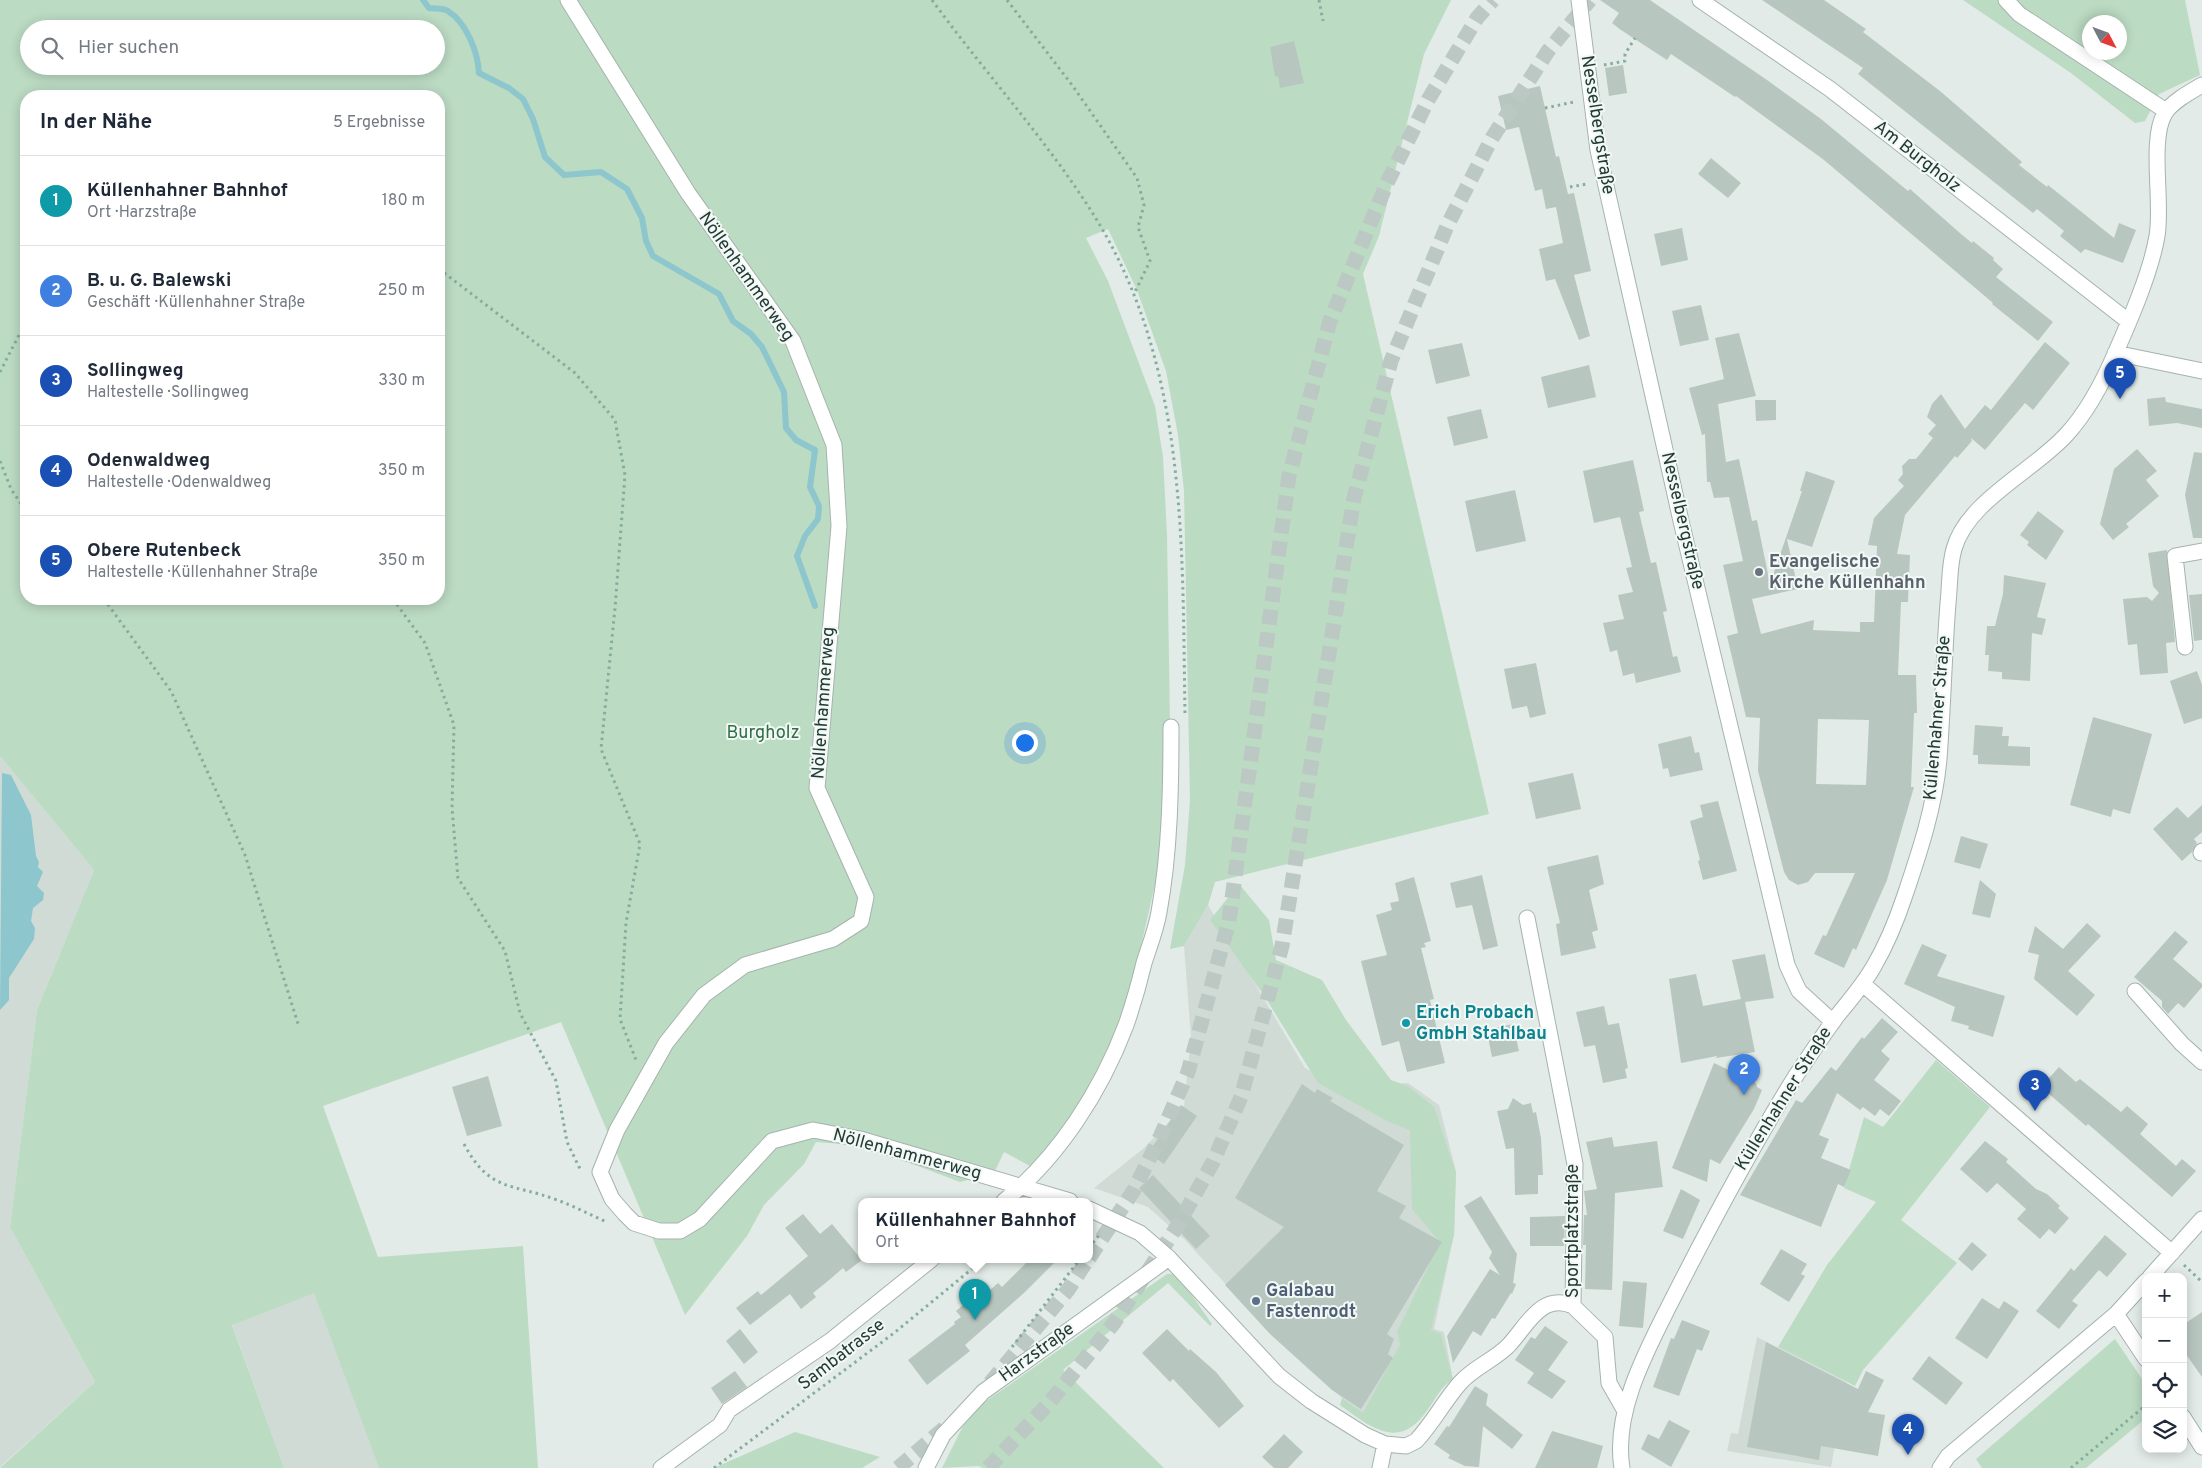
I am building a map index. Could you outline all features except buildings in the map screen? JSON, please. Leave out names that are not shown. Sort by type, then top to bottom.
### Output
[{"type":"street","name":"Nöllenhammerweg","points":[[568,0],[688,193],[793,341],[834,446],[839,526],[824,685],[817,788],[866,897],[861,922],[834,939],[745,965],[704,995],[666,1043],[617,1130],[600,1172],[612,1199],[634,1223],[659,1231],[680,1231],[700,1219],[772,1141],[813,1130],[860,1139],[1061,1198]]},
{"type":"street","name":"Nesselbergstraße","points":[[1579,0],[1598,150],[1670,473],[1787,965],[1799,991],[1833,1022]]},
{"type":"street","name":"Am Burgholz","points":[[1700,0],[1830,89],[2128,321]]},
{"type":"street","points":[[2006,0],[2019,14],[2166,111],[2202,85]]},
{"type":"street","name":"Küllenhahner Straße","points":[[1622,1468],[1619,1451],[1625,1411],[1660,1325],[1730,1186],[1766,1124],[1833,1022],[1874,967],[1905,897],[1927,824],[1936,786],[1944,652],[1952,559],[1957,540],[1974,514],[2036,464],[2068,434],[2092,399],[2115,354],[2150,266],[2157,238],[2160,213],[2160,127],[2166,111]]},
{"type":"street","points":[[2115,354],[2202,371]]},
{"type":"street","points":[[2185,647],[2175,556],[2202,551]]},
{"type":"street","points":[[1008,1198],[1023,1186],[1056,1150],[1083,1110],[1106,1070],[1126,1025],[1159,913],[1167,853],[1171,727]]},
{"type":"street","name":"Sportplatzstraße","points":[[1527,918],[1575,1164],[1573,1306],[1605,1337],[1610,1383],[1625,1411]]},
{"type":"street","points":[[1863,984],[2172,1253]]},
{"type":"street","points":[[2135,991],[2182,1044],[2202,1062]]},
{"type":"street","points":[[1093,1211],[1140,1233],[1169,1258],[1279,1376],[1311,1401],[1365,1435],[1385,1444],[1406,1446],[1416,1441],[1461,1382],[1507,1346],[1541,1309],[1551,1303],[1563,1302],[1573,1306]]},
{"type":"street","points":[[2154,1273],[2202,1219]]},
{"type":"street","name":"Harzstraße","points":[[926,1468],[942,1435],[983,1392],[1169,1258]]},
{"type":"street","points":[[661,1468],[720,1425],[729,1410],[830,1341],[927,1263]]},
{"type":"street","points":[[1940,1468],[1948,1456],[2116,1314],[2142,1285]]},
{"type":"street","points":[[2116,1314],[2142,1353]]},
{"type":"street","points":[[2187,1424],[2202,1447]]},
{"type":"street","points":[[1380,1468],[1385,1444]]},
{"type":"path","points":[[932,0],[1070,180],[1096,218],[1134,294],[1153,344],[1165,391],[1175,462],[1185,718]]},
{"type":"path","points":[[1007,0],[1072,85],[1137,178],[1144,205],[1138,227],[1150,261],[1134,294]]},
{"type":"path","points":[[1319,0],[1323,21]]},
{"type":"path","points":[[1588,68],[1625,61],[1625,54],[1635,38]]},
{"type":"path","points":[[1545,108],[1591,98]]},
{"type":"path","points":[[445,274],[575,373],[614,420],[625,474],[615,608],[601,750],[640,844],[626,923],[620,1019],[644,1082]]},
{"type":"path","points":[[0,372],[20,336]]},
{"type":"path","points":[[0,462],[11,489],[20,502]]},
{"type":"path","points":[[108,605],[171,690],[244,855],[299,1027]]},
{"type":"path","points":[[397,605],[425,643],[454,725],[452,808],[458,878],[505,951],[520,1013],[556,1081],[568,1142],[581,1173],[600,1172]]},
{"type":"path","points":[[464,1144],[475,1164],[502,1185],[556,1199],[624,1230],[634,1223]]},
{"type":"path","points":[[2172,1253],[2202,1282]]},
{"type":"path","name":"Sambatrasse","points":[[714,1468],[894,1333],[979,1263]]},
{"type":"path","points":[[1009,1350],[1077,1263]]},
{"type":"path","points":[[2071,1468],[2142,1408]]},
{"type":"shaded area","points":[[0,756],[94,870],[37,1010],[10,1227],[95,1382],[0,1467]]},
{"type":"shaded area","points":[[1208,905],[1305,1068],[1345,1089],[1408,1083],[1439,1105],[1456,1171],[1454,1234],[1434,1329],[1444,1332],[1452,1374],[1437,1375],[1369,1418],[1342,1398],[1269,1331],[1185,1240],[1148,1207],[1094,1188],[1144,1148],[1184,1106],[1191,1037],[1184,946]]},
{"type":"shaded area","points":[[314,1292],[379,1468],[284,1468],[232,1324]]},
{"type":"shaded area","points":[[1757,1337],[1846,1382],[1831,1467],[1727,1451],[1731,1433],[1738,1434]]},
{"type":"green space","name":"Burgholz","points":[[0,0],[1451,0],[1424,54],[1379,236],[1363,274],[1489,814],[1215,882],[1208,905],[1184,946],[1170,949],[1185,865],[1190,800],[1184,491],[1178,435],[1166,371],[1137,290],[1108,229],[1086,238],[1108,281],[1155,406],[1163,457],[1167,535],[1170,722],[1166,722],[1164,821],[1158,871],[1133,981],[1110,1052],[1080,1104],[1034,1168],[1004,1152],[994,1173],[960,1182],[865,1146],[816,1142],[804,1164],[764,1205],[747,1236],[685,1315],[561,1022],[323,1106],[378,1257],[523,1246],[538,1468],[379,1468],[314,1293],[232,1325],[284,1468],[0,1468],[95,1382],[10,1227],[37,1010],[94,870],[0,756]]},
{"type":"green space","points":[[1963,0],[2185,0],[2200,75],[2159,94],[2145,121],[2135,123],[2071,73]]},
{"type":"green space","points":[[1239,884],[1269,920],[1276,960],[1322,980],[1346,1020],[1391,1080],[1408,1086],[1434,1107],[1456,1173],[1454,1235],[1431,1330],[1441,1334],[1453,1379],[1442,1389],[1418,1422],[1397,1433],[1375,1428],[1340,1405],[1342,1398],[1363,1413],[1400,1345],[1397,1332],[1440,1242],[1412,1209],[1410,1130],[1389,1122],[1318,1083],[1265,997],[1210,920]]},
{"type":"green space","points":[[1936,1060],[1990,1107],[1901,1220],[1957,1263],[1863,1370],[1855,1386],[1778,1347],[1827,1265],[1876,1202],[1844,1188],[1864,1117],[1883,1127]]},
{"type":"green space","points":[[1167,1274],[1173,1274],[1191,1294],[1212,1324],[1210,1326],[1168,1283],[1063,1370],[1164,1468],[984,1468],[978,1466],[942,1468],[963,1426],[982,1404]]},
{"type":"green space","points":[[2115,1339],[2142,1379],[2142,1421],[2086,1468],[1982,1468],[1976,1459]]},
{"type":"green space","points":[[795,1432],[880,1457],[862,1468],[714,1468]]},
{"type":"water","points":[[2,773],[11,775],[31,815],[36,856],[39,862],[38,867],[43,872],[37,886],[44,893],[43,900],[33,908],[31,921],[35,928],[34,939],[9,978],[9,1000],[0,1010]]},
{"type":"waterway","points":[[423,0],[429,8],[446,10],[461,23],[474,48],[479,73],[509,88],[523,99],[533,119],[545,157],[564,175],[601,172],[627,189],[642,218],[646,241],[653,256],[719,294],[733,321],[751,334],[762,347],[784,392],[786,428],[796,440],[815,450],[810,487],[819,506],[818,519],[805,536],[797,556],[815,606]]},
{"type":"tunnel","points":[[1093,1252],[1134,1190],[1161,1135],[1188,1072],[1229,921],[1289,476],[1330,321],[1387,183],[1428,100],[1477,18],[1493,0]]},
{"type":"tunnel","points":[[988,1468],[1049,1403],[1114,1323],[1178,1225],[1213,1162],[1241,1097],[1282,946],[1354,498],[1391,361],[1447,226],[1492,138],[1548,51],[1590,0]]},
{"type":"tunnel","points":[[990,1383],[1068,1290],[1085,1263]]},
{"type":"tunnel","points":[[898,1468],[947,1426]]},
{"type":"place","name":"Obere Rutenbeck","points":[[2120,399]]},
{"type":"place","name":"Evangelische Kirche Küllenhahn","points":[[1759,572]]},
{"type":"place","name":"Erich Probach GmbH Stahlbau","points":[[1406,1023]]},
{"type":"place","name":"B. u. G. Balewski","points":[[1744,1095]]},
{"type":"place","name":"Sollingweg","points":[[2035,1111]]},
{"type":"place","name":"Galabau Fastenrodt","points":[[1256,1301]]},
{"type":"place","name":"Küllenhahner Bahnhof","points":[[975,1320]]},
{"type":"place","name":"Odenwaldweg","points":[[1908,1455]]}]
